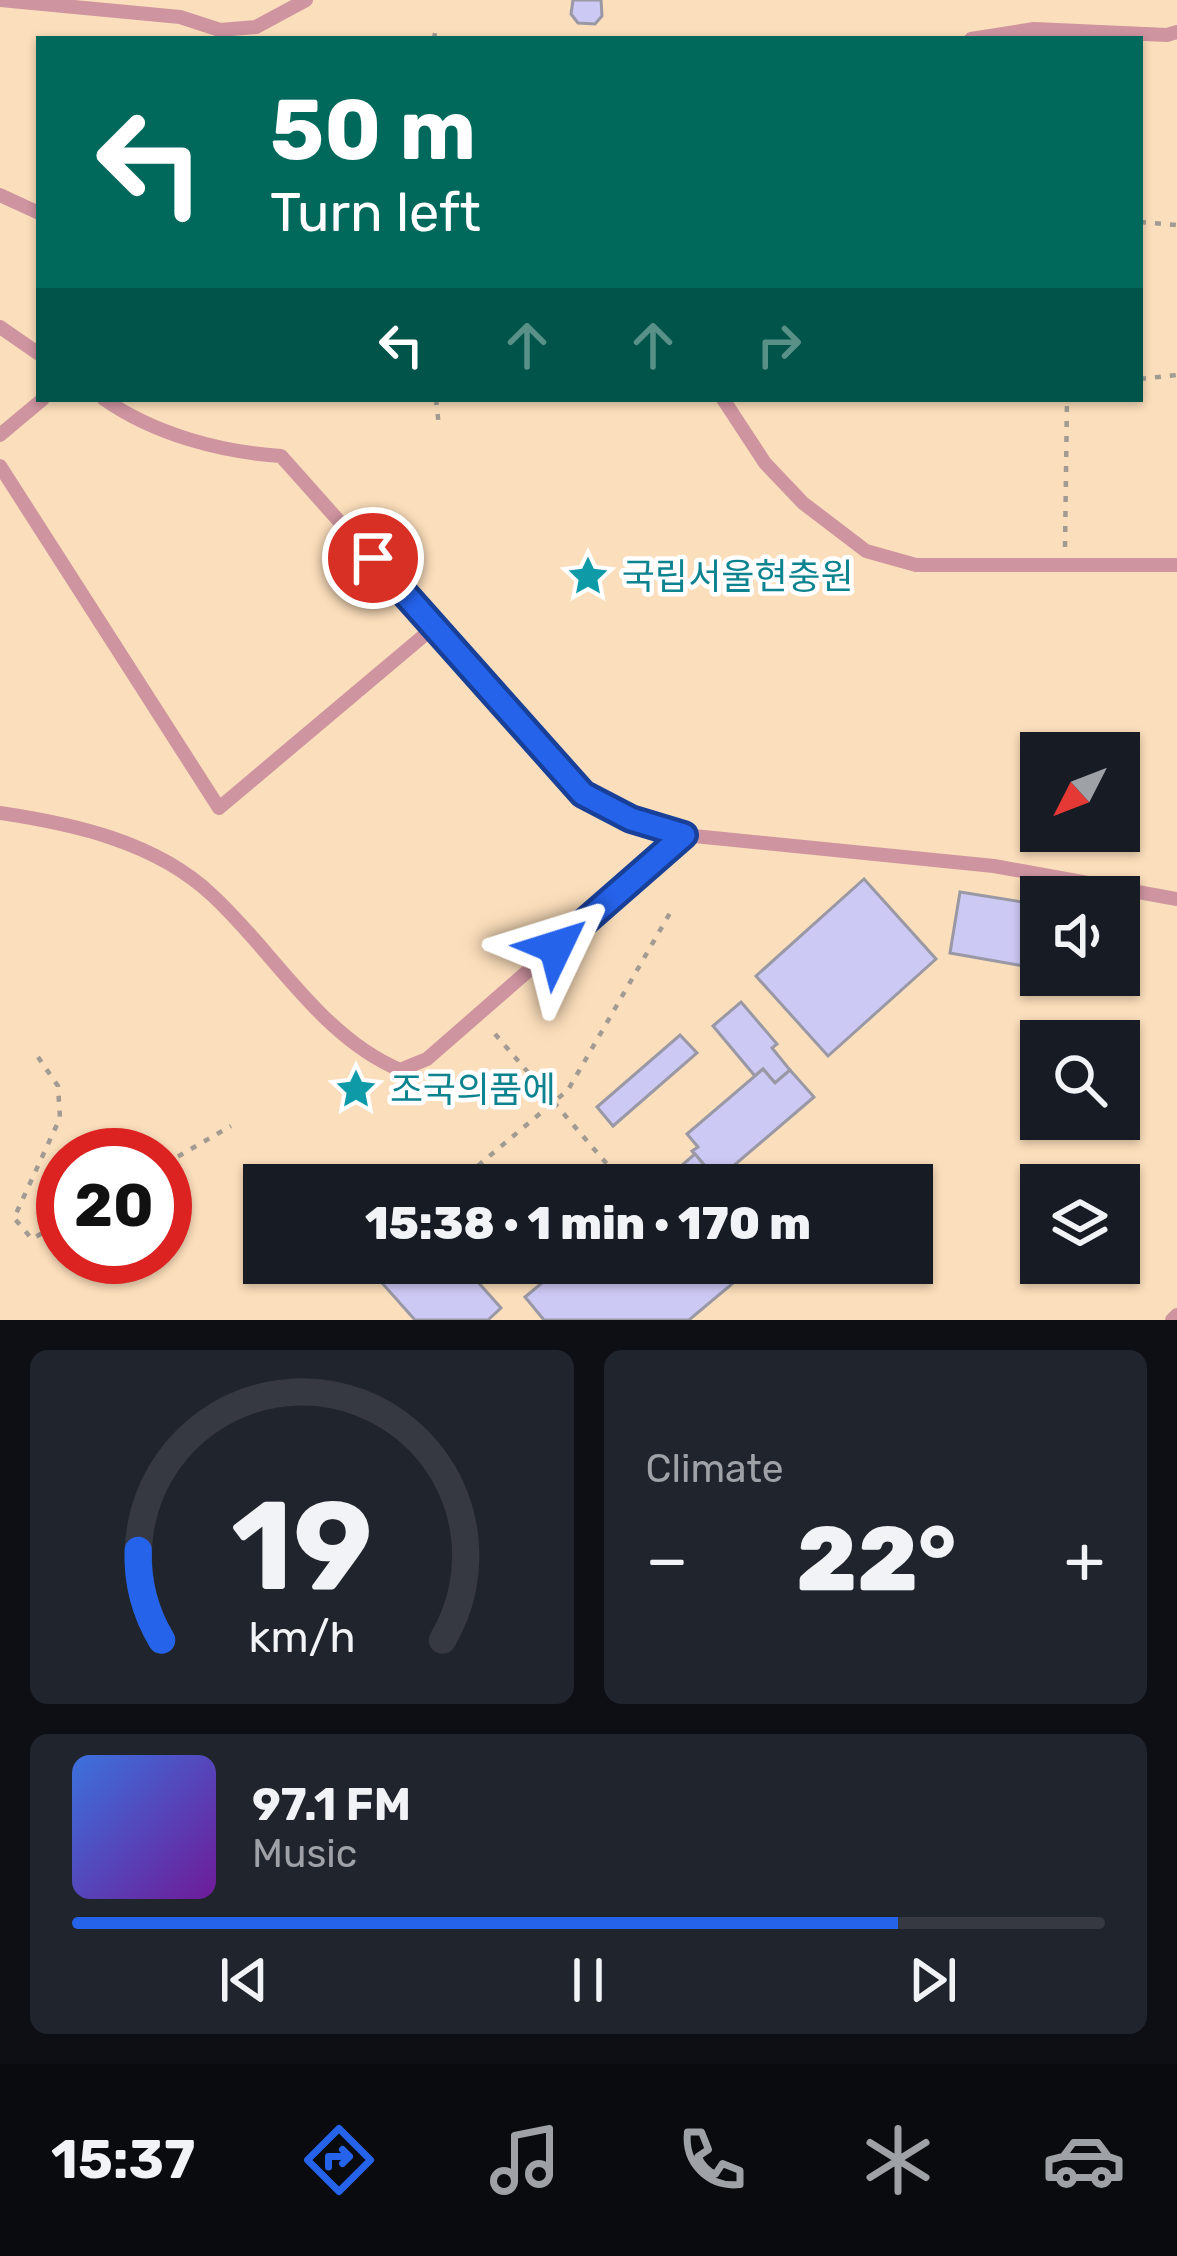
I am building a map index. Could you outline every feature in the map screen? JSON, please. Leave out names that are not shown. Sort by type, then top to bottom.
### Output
[{"type":"lane","points":[[0,0],[180,17],[216,35],[256,27],[306,0]]},
{"type":"lane","points":[[180,17],[181,0]]},
{"type":"lane","points":[[990,36],[1034,29],[1177,32]]},
{"type":"lane","points":[[0,195],[36,212]]},
{"type":"lane","points":[[0,327],[36,352]]},
{"type":"lane","points":[[0,435],[39,402]]},
{"type":"lane","points":[[108,402],[187,439],[281,456],[583,794],[631,819],[684,835],[994,866],[1177,899]]},
{"type":"lane","points":[[724,402],[765,464],[803,503],[866,550],[916,565],[1177,565]]},
{"type":"lane","points":[[0,466],[220,808],[434,627]]},
{"type":"lane","points":[[0,813],[105,836],[168,862],[213,895],[337,1028],[373,1058],[400,1070],[427,1059],[684,835]]},
{"type":"path","points":[[1143,222],[1177,225]]},
{"type":"path","points":[[1143,379],[1177,374]]},
{"type":"path","points":[[436,402],[439,427]]},
{"type":"path","points":[[1065,565],[1067,402]]},
{"type":"path","points":[[480,1164],[568,1090],[670,913]]},
{"type":"path","points":[[495,1034],[607,1164]]},
{"type":"path","points":[[38,1057],[58,1086],[60,1118],[55,1128]]},
{"type":"path","points":[[192,1148],[231,1126]]},
{"type":"path","points":[[36,1170],[14,1218],[32,1239],[36,1237]]},
{"type":"shaded area","name":"국립서울현충원","points":[[0,0],[1177,0],[1177,1320],[0,1320]]},
{"type":"building","points":[[573,0],[601,0],[602,16],[595,24],[578,23],[571,14]]},
{"type":"building","points":[[864,879],[936,959],[828,1056],[756,976]]},
{"type":"building","points":[[960,892],[1020,902],[1020,965],[950,953]]},
{"type":"building","points":[[741,1002],[777,1044],[772,1048],[790,1070],[775,1083],[763,1069],[755,1076],[713,1026]]},
{"type":"building","points":[[680,1035],[697,1053],[613,1126],[597,1107]]},
{"type":"building","points":[[763,1069],[775,1083],[790,1070],[814,1097],[736,1164],[703,1164],[692,1151],[698,1147],[687,1134]]},
{"type":"building","points":[[695,1154],[703,1164],[683,1164]]},
{"type":"building","points":[[383,1284],[480,1284],[501,1308],[488,1320],[415,1320]]},
{"type":"building","points":[[541,1284],[732,1284],[689,1320],[544,1320],[525,1297]]},
{"type":"place","name":"국립서울현충원","points":[[588,576]]},
{"type":"place","name":"조국의품에","points":[[356,1089]]},
{"type":"route","points":[[373,558],[583,794],[631,819],[684,835],[556,947]]}]
